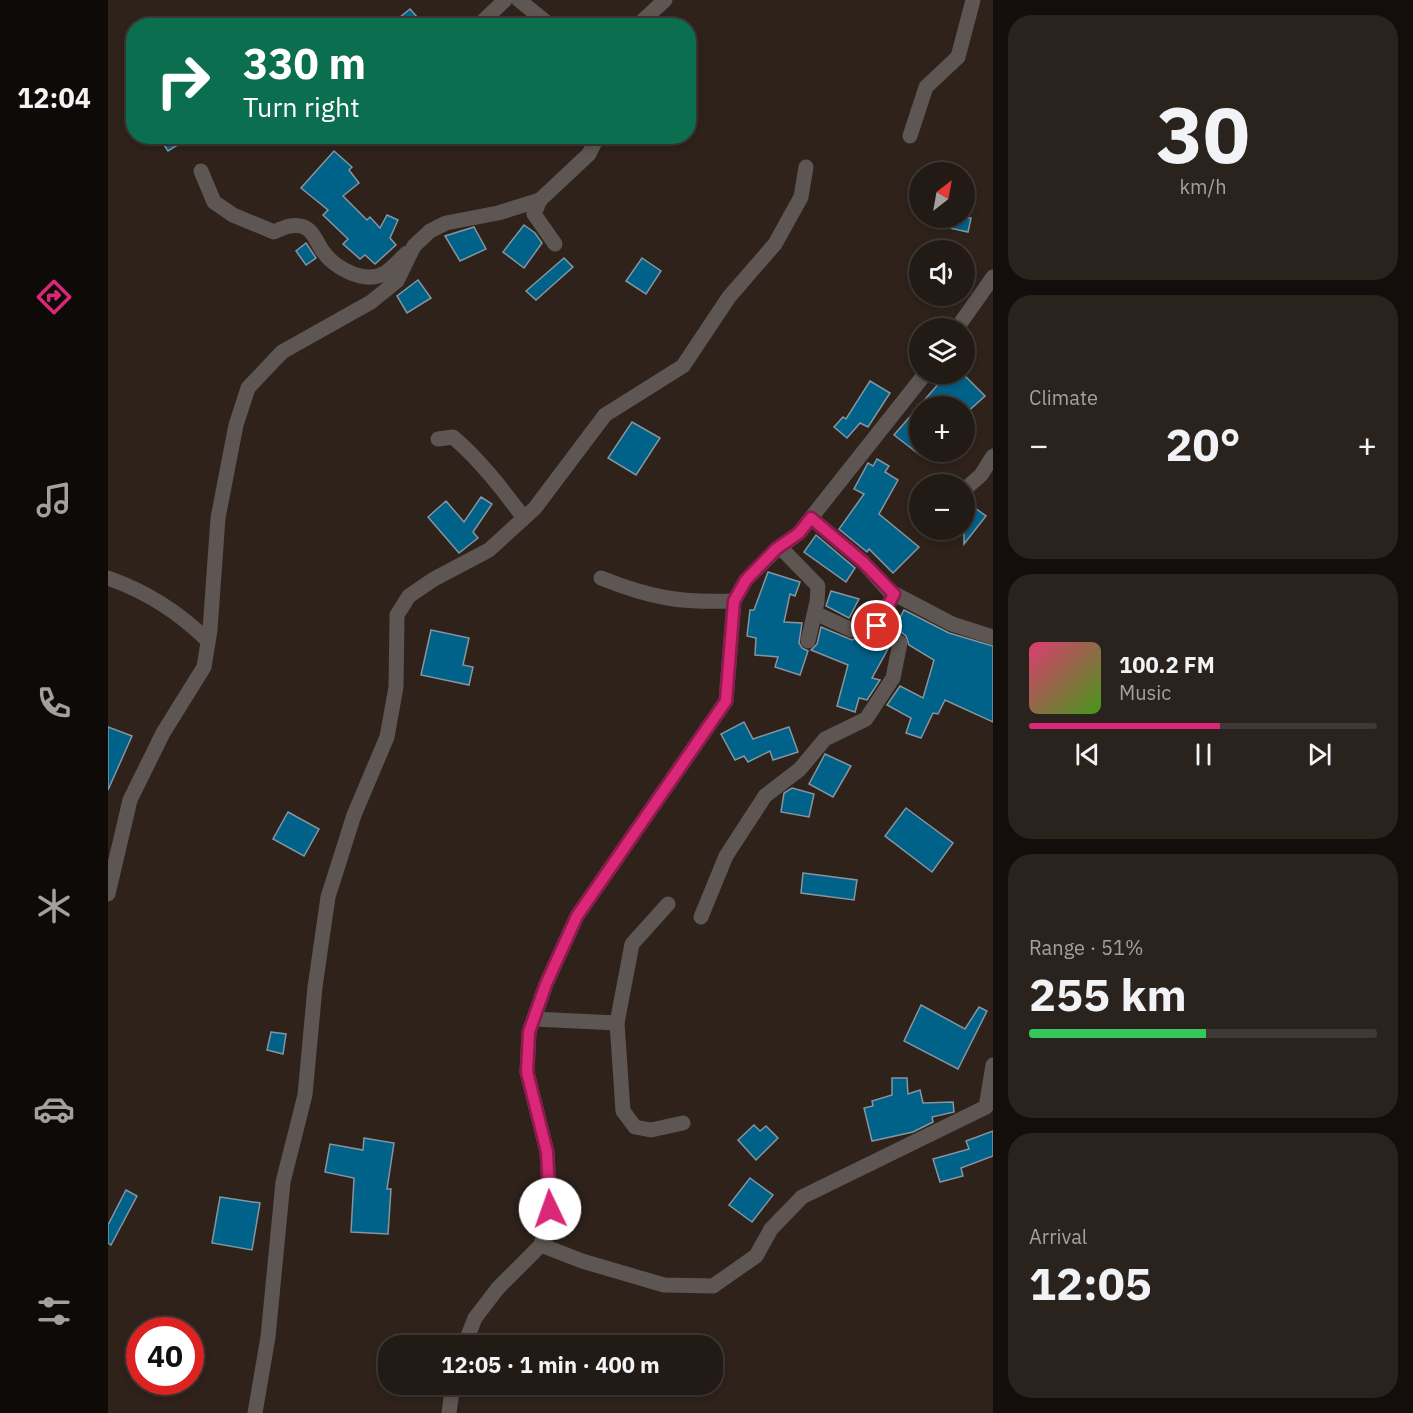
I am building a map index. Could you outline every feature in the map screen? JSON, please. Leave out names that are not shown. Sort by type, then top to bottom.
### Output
[{"type":"street","points":[[486,18],[505,0]]},
{"type":"street","points":[[519,0],[541,18]]},
{"type":"street","points":[[645,18],[664,0]]},
{"type":"street","points":[[910,136],[926,87],[958,57],[973,0]]},
{"type":"street","points":[[555,244],[534,214],[540,200],[589,154],[594,144]]},
{"type":"street","points":[[255,1413],[268,1337],[284,1182],[305,1095],[315,987],[328,897],[354,815],[387,737],[396,687],[397,615],[409,596],[434,579],[489,550],[535,508],[605,415],[683,366],[729,297],[774,244],[801,197],[806,166]]},
{"type":"street","points":[[201,171],[214,202],[233,215],[274,232],[291,225],[303,226],[312,233],[322,252],[334,263],[349,272],[368,278],[383,274],[430,231],[446,223],[498,213],[540,200]]},
{"type":"street","points":[[108,894],[130,800],[163,733],[204,667],[218,518],[237,425],[248,387],[282,352],[371,302],[398,281],[414,246]]},
{"type":"street","points":[[964,318],[993,277]]},
{"type":"street","points":[[468,1335],[475,1318],[498,1288],[541,1245],[550,1209],[547,1152],[527,1072],[529,1032],[577,916],[726,701],[734,601],[746,580],[780,547],[799,533],[917,384]]},
{"type":"street","points":[[438,439],[453,437],[484,465],[524,518]]},
{"type":"street","points":[[975,480],[993,456]]},
{"type":"street","points":[[811,518],[863,562],[894,594],[952,624],[993,637]]},
{"type":"street","points":[[780,547],[818,586],[815,613],[808,641]]},
{"type":"street","points":[[108,578],[135,588],[192,624],[208,641]]},
{"type":"street","points":[[601,578],[634,591],[672,601],[734,601]]},
{"type":"street","points":[[700,917],[726,856],[765,796],[800,769],[825,739],[866,719],[893,678],[900,643],[877,626],[894,594]]},
{"type":"street","points":[[815,613],[852,630]]},
{"type":"street","points":[[668,904],[632,944],[617,1023],[623,1112],[635,1127],[651,1130],[683,1123]]},
{"type":"street","points":[[534,1019],[617,1023]]},
{"type":"street","points":[[541,1245],[582,1261],[664,1285],[713,1286],[756,1256],[771,1229],[802,1197],[986,1107],[993,1065]]},
{"type":"street","points":[[449,1413],[451,1395]]},
{"type":"building","points":[[410,9],[418,18],[399,18]]},
{"type":"building","points":[[163,144],[179,144],[168,151]]},
{"type":"building","points":[[334,151],[352,167],[349,170],[359,183],[343,196],[367,220],[370,217],[380,228],[387,215],[398,220],[390,238],[396,245],[375,264],[365,255],[360,259],[343,244],[348,239],[323,215],[328,210],[301,188]]},
{"type":"building","points":[[524,225],[535,233],[542,243],[524,268],[503,252]]},
{"type":"building","points":[[474,227],[486,249],[460,261],[445,236]]},
{"type":"building","points":[[950,228],[969,228],[968,232]]},
{"type":"building","points":[[306,243],[316,258],[306,265],[296,251]]},
{"type":"building","points":[[564,258],[573,267],[536,300],[526,291]]},
{"type":"building","points":[[642,258],[661,271],[646,294],[626,281]]},
{"type":"building","points":[[418,280],[431,298],[407,313],[397,296]]},
{"type":"building","points":[[870,381],[890,393],[868,427],[860,423],[847,438],[834,427],[843,417],[846,419]]},
{"type":"building","points":[[938,384],[973,384],[985,396],[975,405],[975,396],[928,396]]},
{"type":"building","points":[[909,418],[909,447],[894,435]]},
{"type":"building","points":[[632,422],[660,438],[636,475],[608,458]]},
{"type":"building","points":[[877,459],[889,466],[885,472],[898,480],[879,514],[919,547],[893,573],[869,549],[867,552],[839,529],[864,494],[854,489],[868,463],[873,466]]},
{"type":"building","points":[[481,497],[492,504],[473,532],[478,538],[459,553],[428,517],[446,501],[464,522]]},
{"type":"building","points":[[975,508],[986,516],[975,530]]},
{"type":"building","points":[[816,535],[855,568],[846,582],[804,552]]},
{"type":"building","points":[[768,572],[800,582],[795,596],[790,594],[784,622],[802,623],[799,643],[808,651],[800,675],[775,667],[778,657],[755,655],[756,638],[747,636],[750,610],[754,610]]},
{"type":"building","points":[[831,591],[859,599],[849,618],[826,606]]},
{"type":"building","points":[[904,610],[949,633],[993,646],[993,722],[945,700],[938,714],[933,713],[921,738],[906,733],[911,718],[887,705],[900,686],[923,698],[934,660],[909,645],[906,636],[895,627]]},
{"type":"building","points":[[821,627],[852,640],[858,637],[865,640],[869,632],[889,647],[872,678],[880,680],[867,700],[859,698],[855,712],[837,706],[848,665],[811,650],[817,644]]},
{"type":"building","points":[[431,630],[469,638],[463,665],[473,667],[469,685],[421,675]]},
{"type":"building","points":[[744,722],[753,739],[789,727],[798,752],[773,760],[770,751],[748,762],[744,756],[735,760],[721,734]]},
{"type":"building","points":[[108,727],[132,736],[108,790]]},
{"type":"building","points":[[825,754],[851,766],[833,797],[809,784]]},
{"type":"building","points":[[792,788],[814,794],[809,817],[781,812],[784,793]]},
{"type":"building","points":[[906,808],[953,843],[932,872],[885,836]]},
{"type":"building","points":[[288,812],[319,829],[304,856],[273,839]]},
{"type":"building","points":[[803,873],[857,880],[854,900],[801,893]]},
{"type":"building","points":[[921,1005],[965,1029],[979,1007],[987,1011],[958,1069],[904,1041]]},
{"type":"building","points":[[271,1032],[286,1034],[283,1054],[267,1050]]},
{"type":"building","points":[[892,1078],[907,1078],[908,1094],[920,1090],[923,1103],[953,1102],[954,1112],[932,1117],[933,1122],[913,1132],[872,1141],[864,1108],[873,1106],[872,1101],[892,1095]]},
{"type":"building","points":[[754,1125],[760,1131],[766,1126],[778,1138],[756,1160],[738,1140]]},
{"type":"building","points":[[993,1131],[993,1156],[961,1168],[963,1176],[940,1182],[933,1159],[969,1149],[966,1141]]},
{"type":"building","points":[[364,1138],[394,1143],[387,1189],[391,1189],[388,1234],[351,1232],[354,1178],[325,1172],[330,1144],[363,1150]]},
{"type":"building","points":[[750,1178],[773,1195],[752,1222],[729,1205]]},
{"type":"building","points":[[126,1190],[137,1196],[111,1245],[108,1243],[108,1225]]},
{"type":"building","points":[[220,1197],[260,1203],[252,1250],[212,1243]]},
{"type":"route","points":[[550,1209],[547,1152],[527,1072],[529,1032],[546,984],[577,916],[726,701],[734,601],[746,580],[776,549],[799,533],[811,518],[863,562],[894,594],[877,626]]}]
